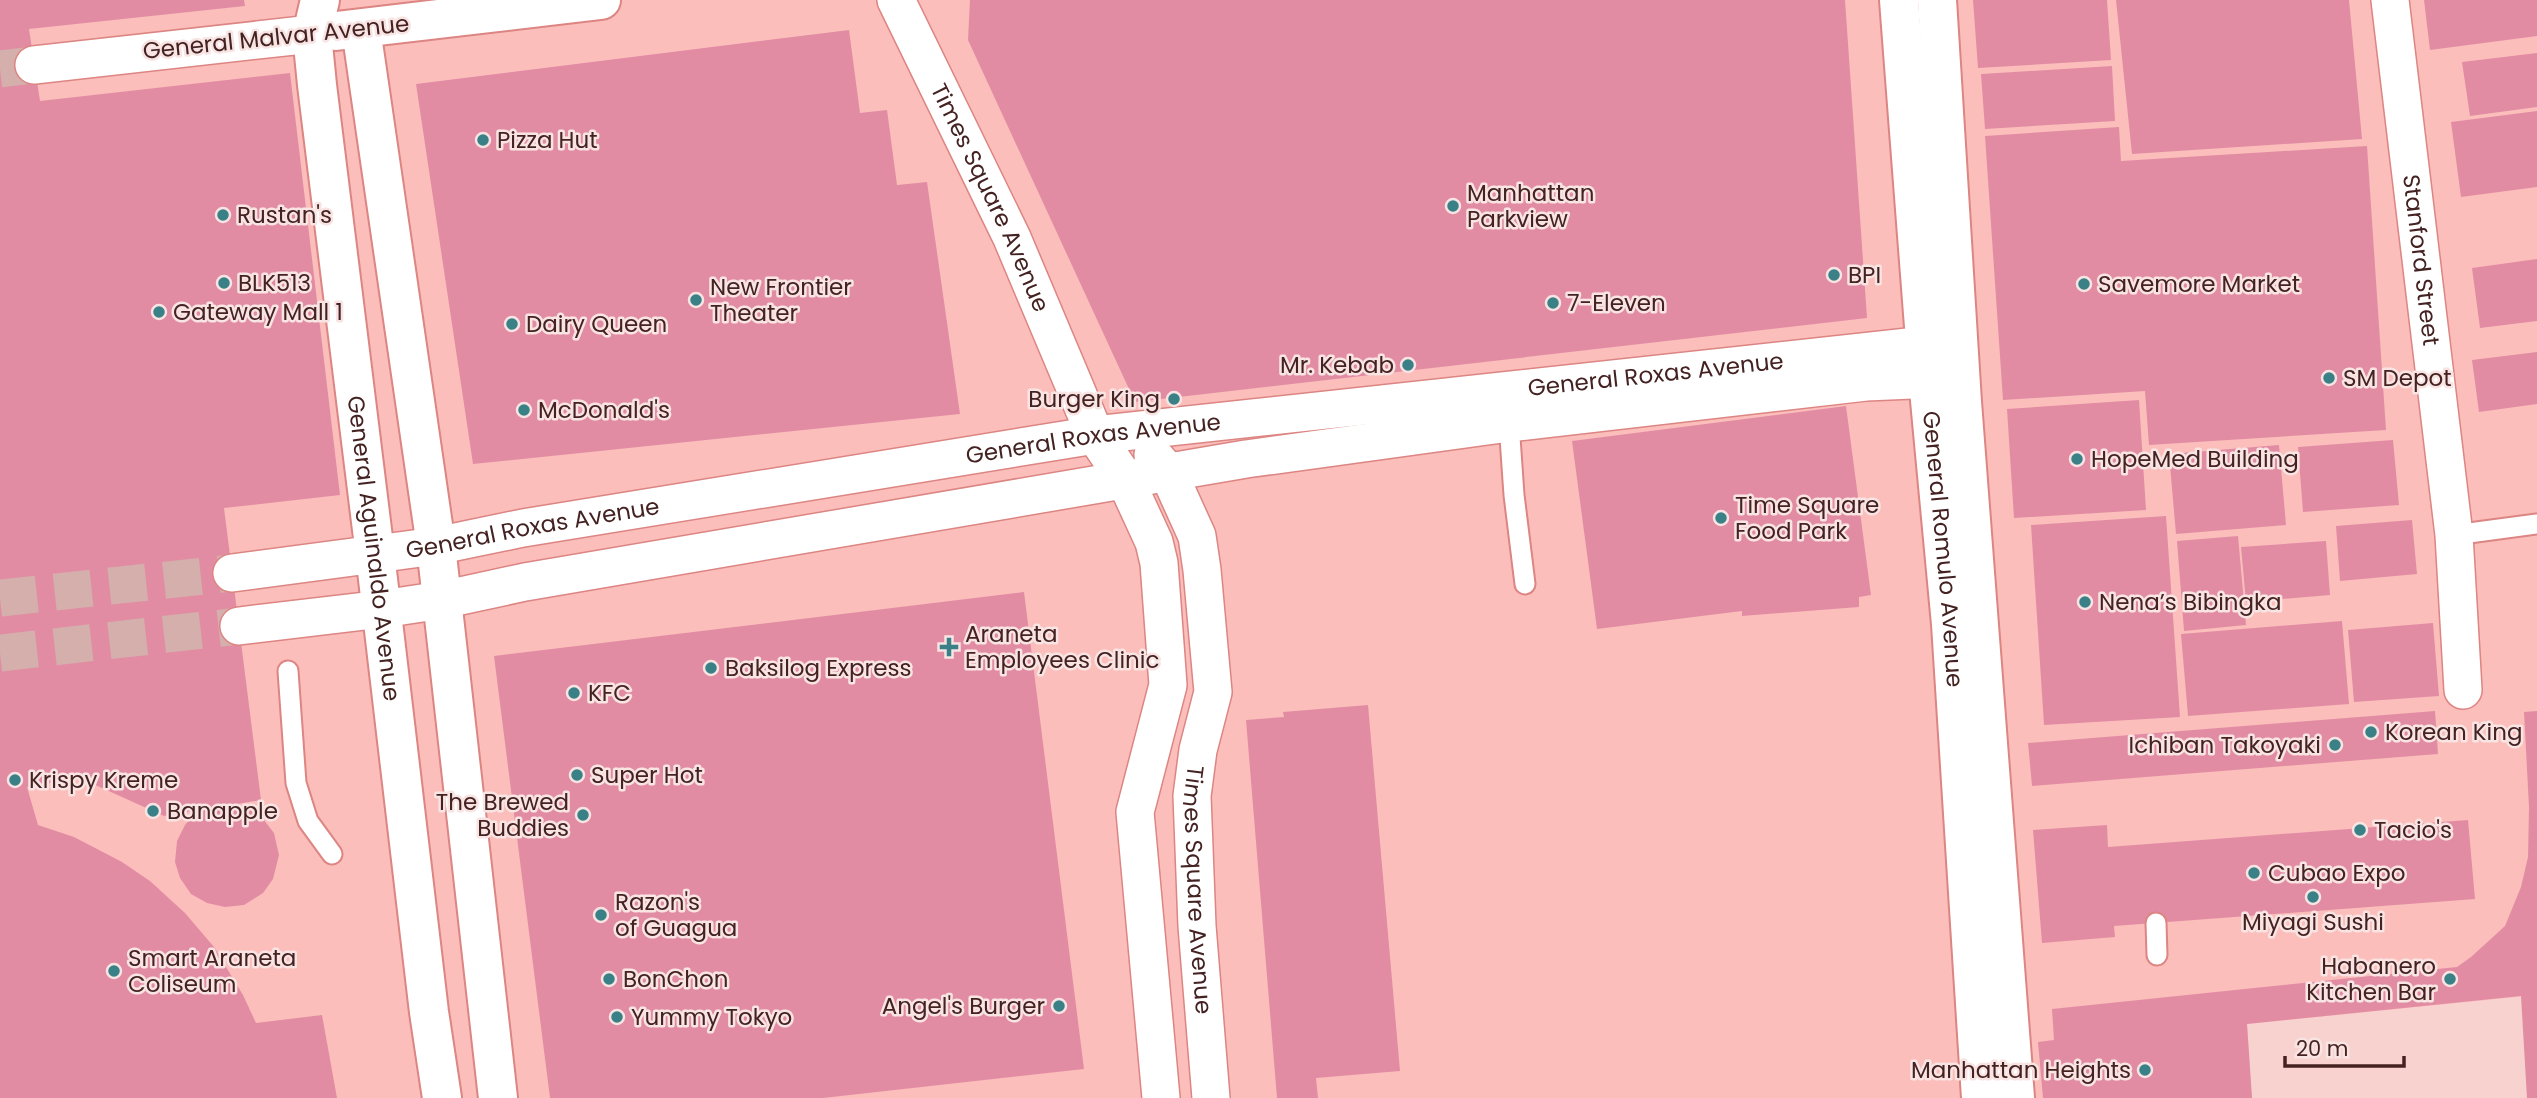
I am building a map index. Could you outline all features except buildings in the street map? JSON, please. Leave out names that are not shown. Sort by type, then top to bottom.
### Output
[{"type":"street","name":"General Malvar Avenue","points":[[34,65],[316,17],[361,29],[601,0]]},
{"type":"street","name":"Times Square Avenue","points":[[897,0],[1012,238],[1078,396],[1113,433],[1168,472],[1197,536],[1213,692],[1198,750],[1192,796],[1197,926],[1211,1098]]},
{"type":"street","name":"General Romulo Avenue","points":[[1899,0],[1943,361],[1965,623],[2015,1098]]},
{"type":"street","name":"General Romulo Avenue","points":[[1937,0],[1943,361]]},
{"type":"street","name":"Stanford Street","points":[[2390,0],[2454,535],[2463,690]]},
{"type":"street","name":"General Aguinaldo Avenue","points":[[316,17],[318,99],[376,554],[429,1012],[443,1098]]},
{"type":"street","points":[[361,29],[436,546],[498,1098]]},
{"type":"street","name":"General Roxas Avenue","points":[[239,626],[442,600],[525,582],[1246,459],[1509,423],[1852,384],[1943,361]]},
{"type":"street","name":"General Roxas Avenue","points":[[232,573],[436,546],[536,525],[1113,433],[1943,361]]},
{"type":"street","name":"Times Square Avenue","points":[[1113,433],[1125,479],[1154,542],[1168,685],[1135,812],[1161,1098]]},
{"type":"street","name":"General Romulo Avenue","points":[[1965,623],[1981,1098]]},
{"type":"lane","points":[[1509,423],[1514,495],[1525,584]]},
{"type":"lane","points":[[2454,535],[2537,524]]},
{"type":"lane","points":[[288,671],[296,783],[309,821],[332,854]]},
{"type":"lane","points":[[2156,923],[2157,955]]},
{"type":"shaded area","points":[[0,0],[2537,0],[2537,995],[2247,1024],[2252,1098],[0,1098]]},
{"type":"tunnel","points":[[0,69],[34,65]]},
{"type":"tunnel","points":[[0,598],[232,573]]},
{"type":"tunnel","points":[[0,653],[239,626]]},
{"type":"place","name":"Pizza Hut","points":[[483,140]]},
{"type":"place","name":"Manhattan Parkview","points":[[1453,206]]},
{"type":"place","name":"Rustan's","points":[[223,215]]},
{"type":"place","name":"BPI","points":[[1834,275]]},
{"type":"place","name":"BLK513","points":[[224,283]]},
{"type":"place","name":"Savemore Market","points":[[2084,284]]},
{"type":"place","name":"New Frontier Theater","points":[[696,300]]},
{"type":"place","name":"7-Eleven","points":[[1553,303]]},
{"type":"place","name":"Gateway Mall 1","points":[[159,312]]},
{"type":"place","name":"Dairy Queen","points":[[512,324]]},
{"type":"place","name":"Mr. Kebab","points":[[1408,365]]},
{"type":"place","name":"SM Depot","points":[[2329,378]]},
{"type":"place","name":"Burger King","points":[[1174,399]]},
{"type":"place","name":"McDonald's","points":[[524,410]]},
{"type":"place","name":"HopeMed Building","points":[[2077,459]]},
{"type":"place","name":"Time Square Food Park","points":[[1721,518]]},
{"type":"place","name":"Nena’s Bibingka","points":[[2085,602]]},
{"type":"place","name":"Araneta Employees Clinic","points":[[949,647]]},
{"type":"place","name":"Baksilog Express","points":[[711,668]]},
{"type":"place","name":"KFC","points":[[574,693]]},
{"type":"place","name":"Korean King","points":[[2371,732]]},
{"type":"place","name":"Ichiban Takoyaki","points":[[2335,745]]},
{"type":"place","name":"Super Hot","points":[[577,775]]},
{"type":"place","name":"Krispy Kreme","points":[[15,780]]},
{"type":"place","name":"Banapple","points":[[153,811]]},
{"type":"place","name":"The Brewed Buddies","points":[[583,815]]},
{"type":"place","name":"Tacio's","points":[[2360,830]]},
{"type":"place","name":"Cubao Expo","points":[[2254,873]]},
{"type":"place","name":"Miyagi Sushi","points":[[2313,897]]},
{"type":"place","name":"Razon's of Guagua","points":[[601,915]]},
{"type":"place","name":"Smart Araneta Coliseum","points":[[114,971]]},
{"type":"place","name":"BonChon","points":[[609,979]]},
{"type":"place","name":"Habanero Kitchen Bar","points":[[2450,979]]},
{"type":"place","name":"Angel's Burger","points":[[1059,1006]]},
{"type":"place","name":"Yummy Tokyo","points":[[617,1017]]},
{"type":"place","name":"Manhattan Heights","points":[[2145,1070]]}]
